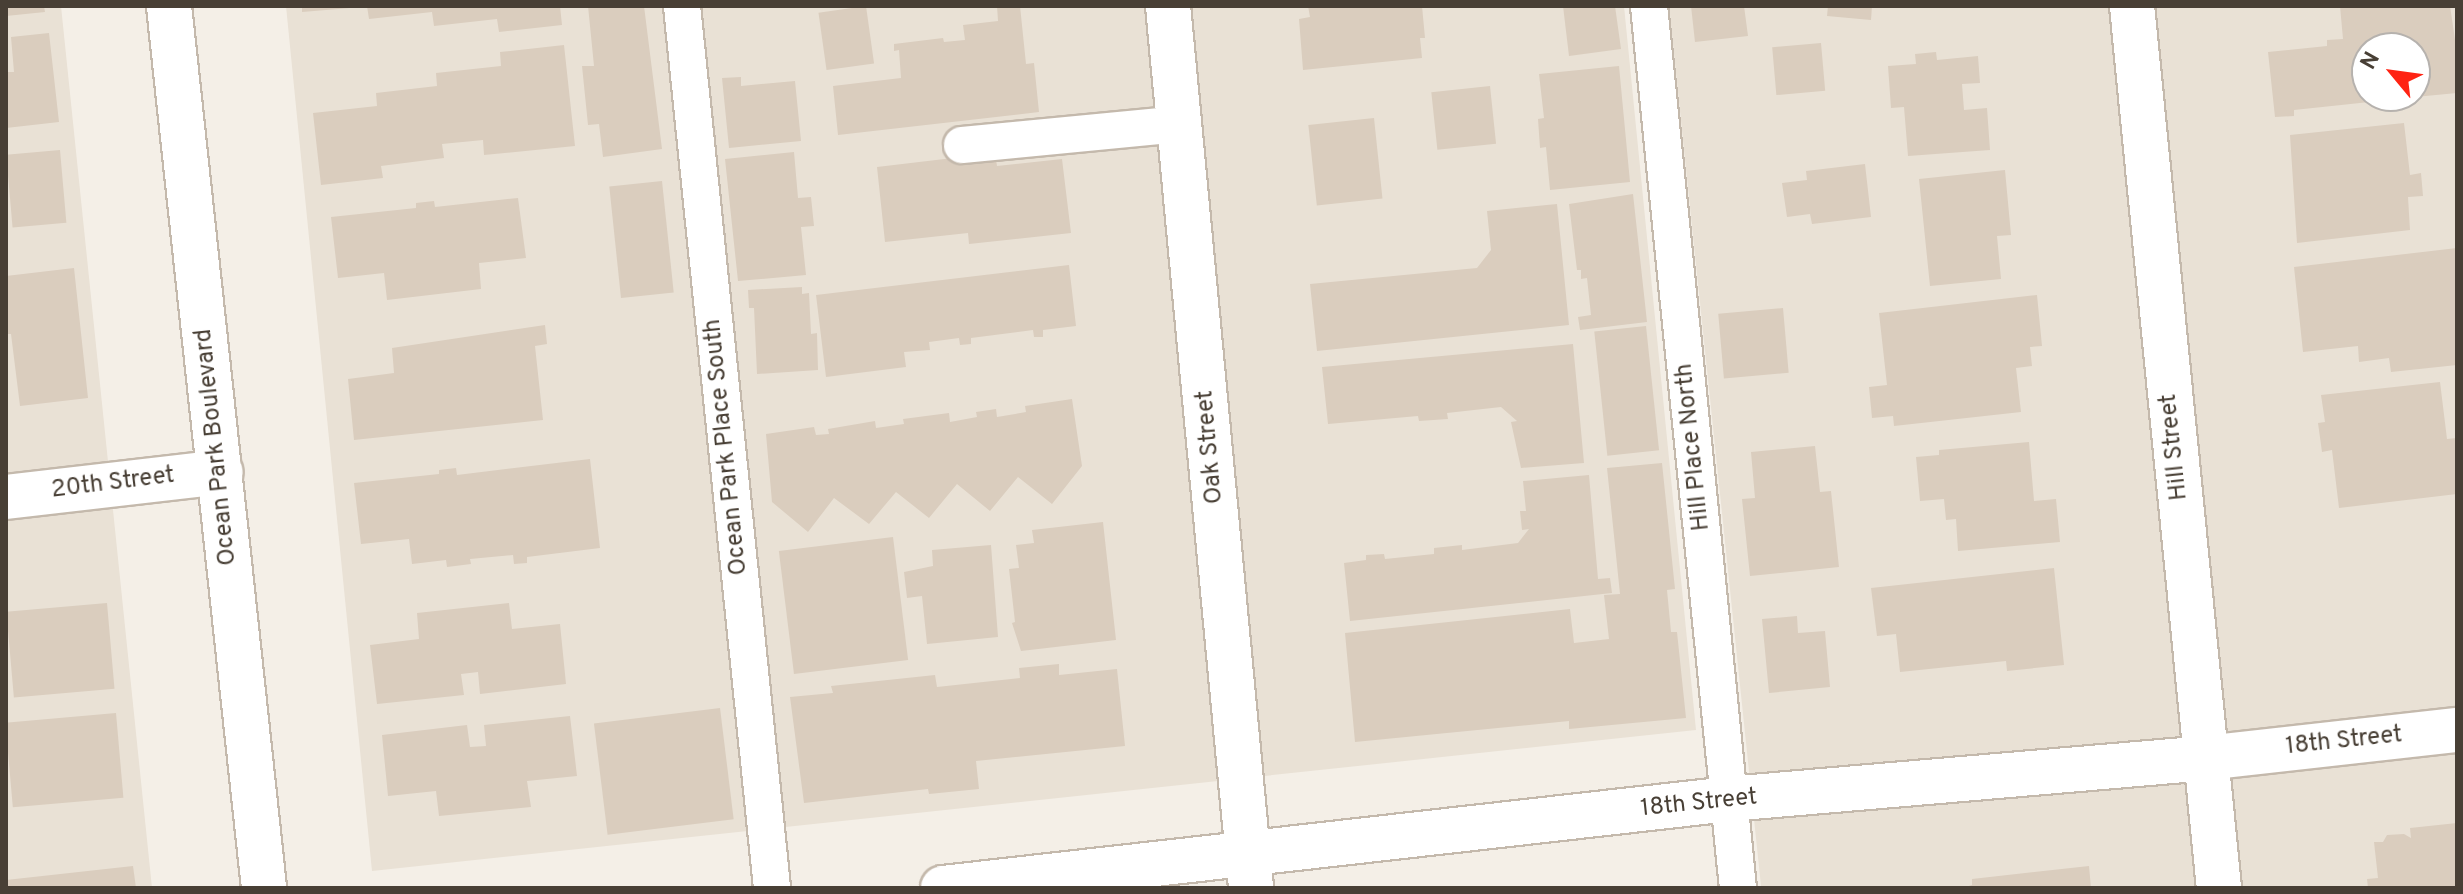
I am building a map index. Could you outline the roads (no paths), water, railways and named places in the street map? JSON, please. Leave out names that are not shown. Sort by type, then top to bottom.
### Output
[{"type":"street","name":"Ocean Park Boulevard","points":[[169,6],[264,888]]},
{"type":"street","name":"Oak Street","points":[[1168,6],[1182,124],[1249,872]]},
{"type":"street","name":"Hill Street","points":[[2132,6],[2219,888]]},
{"type":"street","name":"20th Street","points":[[6,497],[221,472]]},
{"type":"street","name":"18th Street","points":[[943,888],[1249,872],[1729,799],[2206,758],[2457,730]]},
{"type":"lane","name":"Ocean Park Place South","points":[[682,6],[772,888]]},
{"type":"lane","name":"Hill Place North","points":[[1649,6],[1738,888]]},
{"type":"lane","points":[[962,145],[1182,124]]}]
